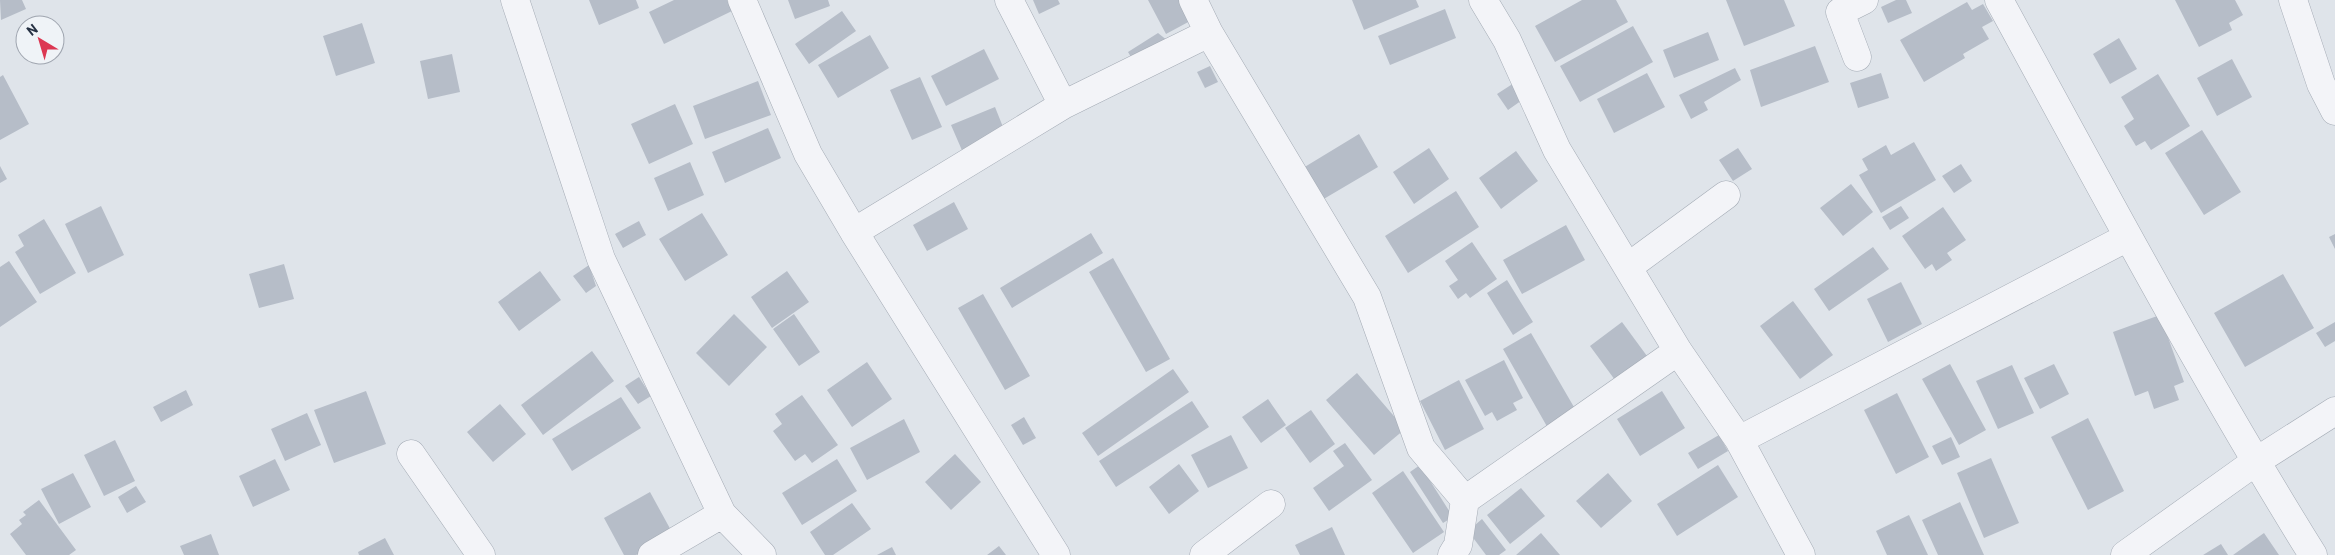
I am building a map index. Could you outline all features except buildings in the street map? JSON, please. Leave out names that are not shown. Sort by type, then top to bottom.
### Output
[{"type":"street","points":[[515,0],[601,260],[722,514],[762,555]]},
{"type":"street","points":[[742,0],[808,154],[854,232],[1056,555]]},
{"type":"street","points":[[1009,0],[1063,106]]},
{"type":"street","points":[[1193,0],[1209,33],[1367,298],[1421,448],[1465,500],[1459,552]]},
{"type":"street","points":[[1483,0],[1507,40],[1557,150],[1678,350],[1739,440],[1801,555]]},
{"type":"street","points":[[1857,57],[1840,12],[1864,0]]},
{"type":"street","points":[[1999,0],[2128,237],[2255,462],[2313,555]]},
{"type":"street","points":[[2293,0],[2328,81],[2335,111]]},
{"type":"street","points":[[854,232],[1063,106],[1209,33]]},
{"type":"street","points":[[1628,268],[1726,195]]},
{"type":"street","points":[[1739,440],[2128,237]]},
{"type":"street","points":[[1465,500],[1678,350]]},
{"type":"street","points":[[2126,555],[2255,462],[2335,411]]},
{"type":"street","points":[[411,454],[481,555]]},
{"type":"street","points":[[1204,555],[1271,504]]},
{"type":"street","points":[[652,555],[722,514]]}]
